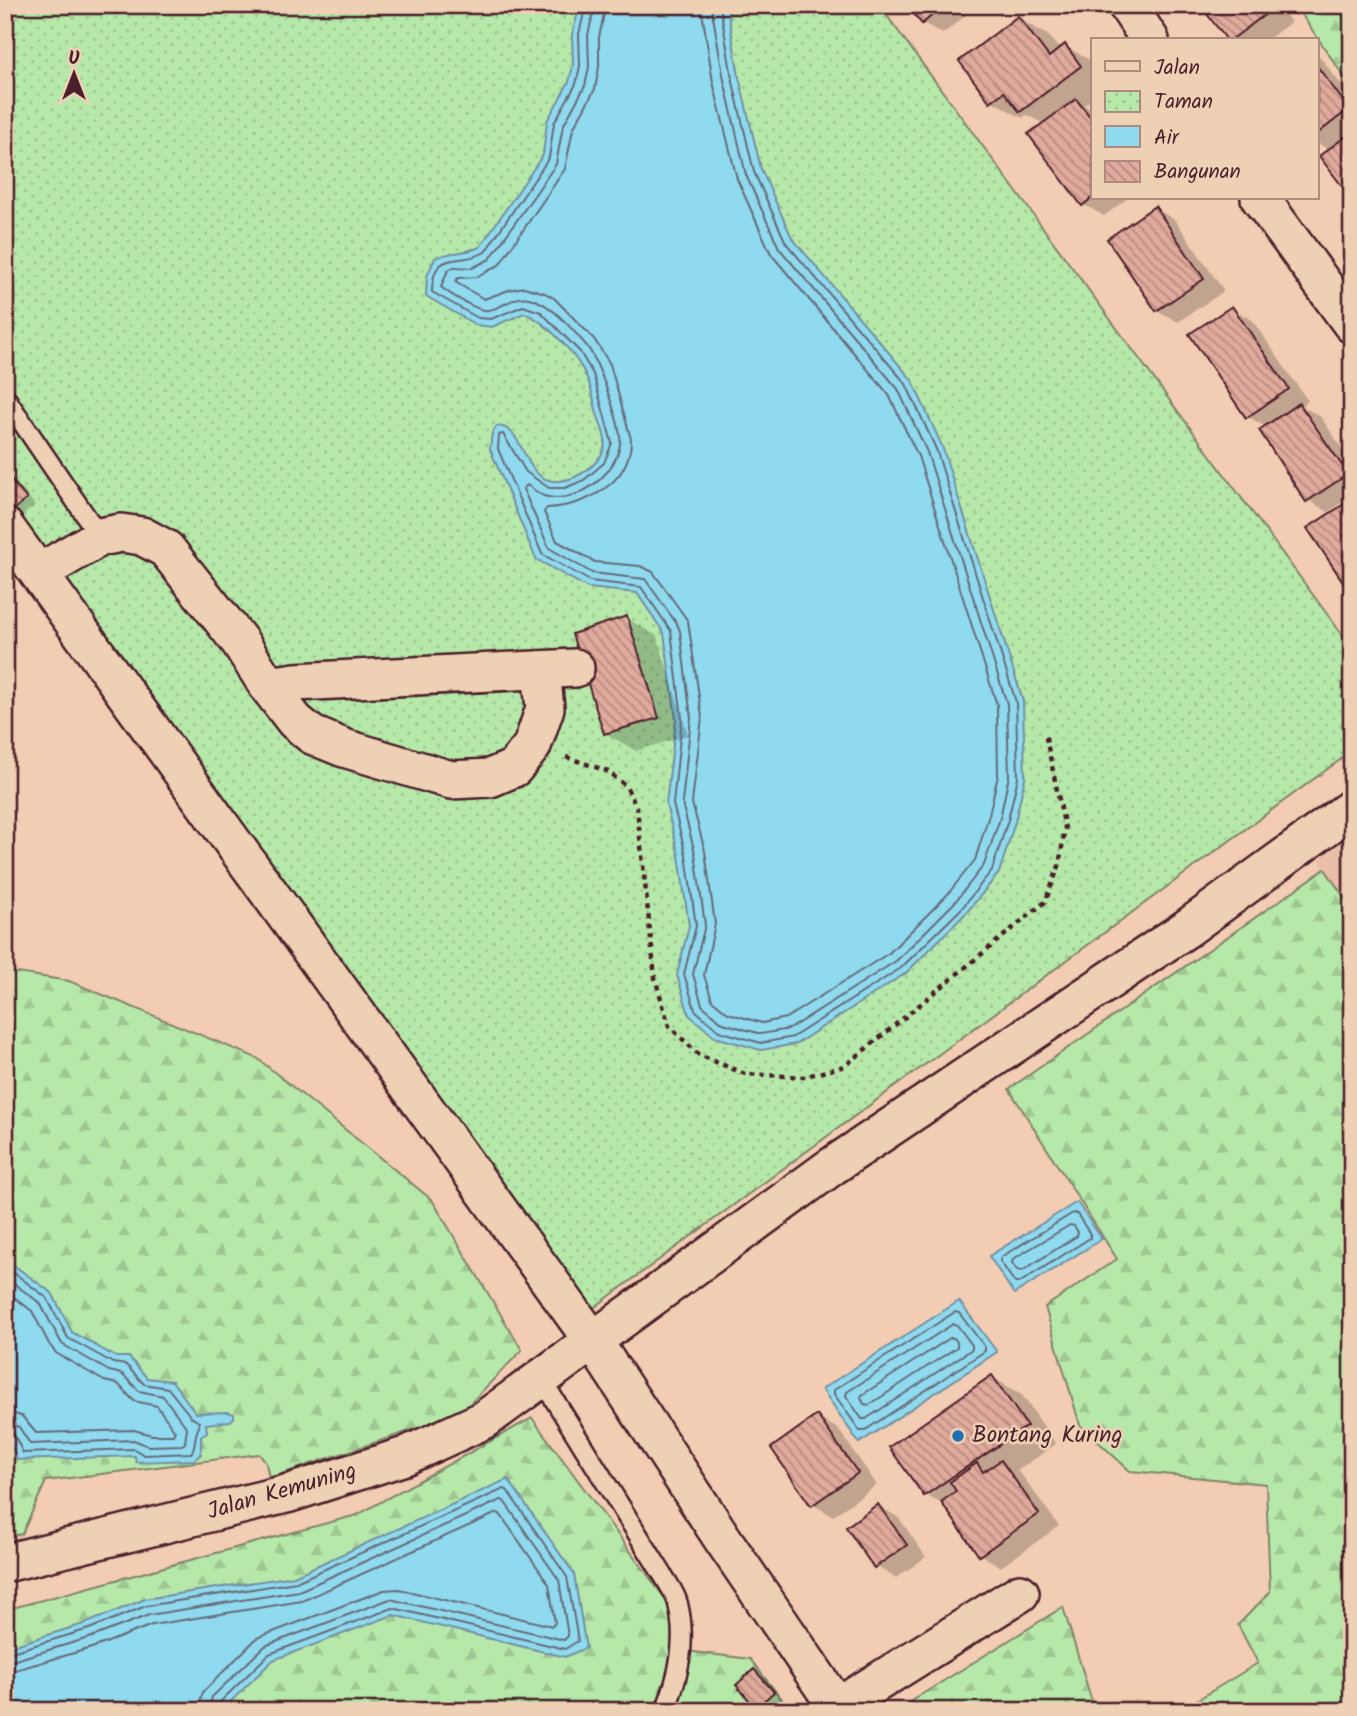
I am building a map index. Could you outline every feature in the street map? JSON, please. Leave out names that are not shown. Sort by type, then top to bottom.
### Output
[{"type":"street","points":[[1127,5],[1149,38]]},
{"type":"street","points":[[1261,200],[1352,324]]},
{"type":"street","points":[[5,527],[593,1341],[722,1538],[839,1709],[1020,1592]]},
{"type":"street","points":[[39,573],[100,537],[121,533],[142,536],[166,549],[240,642],[268,686],[295,721],[312,735],[344,748],[451,779],[490,778],[513,768],[532,746],[558,669],[296,682],[268,686]]},
{"type":"street","name":"Jalan Kemuning","points":[[5,1563],[290,1493],[404,1456],[484,1420],[831,1167],[1186,929],[1352,808]]},
{"type":"lane","points":[[5,397],[100,537]]},
{"type":"lane","points":[[542,1380],[678,1602],[684,1645],[675,1686],[665,1711]]},
{"type":"path","points":[[532,746],[607,771],[626,786],[637,808],[654,978],[669,1026],[699,1055],[745,1074],[803,1077],[845,1066],[1045,902],[1059,866],[1065,828],[1045,733]]},
{"type":"shaded area","points":[[1352,831],[1352,909],[1317,857]]},
{"type":"green space","points":[[5,5],[879,5],[1352,648],[1352,751],[592,1309],[5,517]]},
{"type":"green space","points":[[1295,5],[1352,5],[1352,88],[1318,38]]},
{"type":"green space","points":[[1325,869],[1352,909],[1352,1711],[1179,1711],[1258,1663],[1238,1625],[1270,1592],[1266,1484],[1130,1471],[1080,1425],[1045,1307],[1117,1259],[1009,1089]]},
{"type":"green space","points":[[5,971],[69,981],[257,1058],[432,1200],[522,1350],[460,1414],[269,1478],[266,1463],[259,1454],[46,1481],[22,1534],[5,1537]]},
{"type":"green space","points":[[532,1418],[675,1612],[677,1650],[750,1659],[791,1711],[5,1711],[5,1610],[357,1515]]},
{"type":"green space","points":[[1063,1607],[1093,1705],[1111,1711],[895,1711]]},
{"type":"water","points":[[580,5],[727,5],[739,77],[761,169],[792,238],[912,380],[942,446],[1023,701],[1025,778],[999,873],[967,912],[906,973],[796,1044],[761,1050],[715,1037],[689,1015],[677,975],[689,926],[679,856],[666,804],[676,719],[664,633],[637,593],[588,588],[536,559],[490,449],[492,433],[497,426],[514,435],[531,465],[547,480],[567,480],[590,468],[601,455],[605,440],[583,369],[560,340],[533,317],[524,313],[492,327],[476,325],[426,296],[427,276],[435,258],[480,247],[543,155],[547,121],[569,82],[573,66],[572,34]]},
{"type":"water","points":[[1077,1202],[1102,1239],[1014,1294],[989,1256]]},
{"type":"water","points":[[5,1259],[52,1293],[72,1332],[116,1357],[129,1357],[147,1378],[172,1381],[196,1413],[228,1412],[234,1414],[234,1418],[206,1424],[207,1432],[201,1436],[201,1454],[194,1460],[136,1462],[135,1456],[17,1460],[5,1430]]},
{"type":"water","points":[[959,1301],[997,1352],[859,1443],[822,1389]]},
{"type":"water","points":[[508,1479],[574,1574],[586,1648],[565,1657],[393,1615],[273,1660],[221,1711],[5,1711],[5,1648],[87,1623],[145,1599],[294,1576]]},
{"type":"building","points":[[906,5],[944,5],[922,24]]},
{"type":"building","points":[[1200,5],[1268,5],[1271,10],[1234,38],[1225,38]]},
{"type":"building","points":[[1018,16],[1049,57],[1065,44],[1081,66],[1020,112],[1004,92],[990,102],[959,61]]},
{"type":"building","points":[[1318,67],[1349,109],[1318,133]]},
{"type":"building","points":[[1076,99],[1091,118],[1091,199],[1082,206],[1028,134]]},
{"type":"building","points":[[1352,132],[1352,199],[1319,156]]},
{"type":"building","points":[[1155,206],[1204,279],[1156,311],[1107,239]]},
{"type":"building","points":[[1232,306],[1289,389],[1246,418],[1189,334]]},
{"type":"building","points":[[1299,403],[1348,474],[1306,502],[1259,430]]},
{"type":"building","points":[[5,472],[27,499],[9,513],[5,508]]},
{"type":"building","points":[[1352,499],[1352,582],[1346,586],[1307,528]]},
{"type":"building","points":[[627,616],[659,718],[604,734],[572,634]]},
{"type":"building","name":"Bontang Kuring","points":[[992,1375],[1027,1426],[924,1496],[889,1447]]},
{"type":"building","points":[[817,1415],[858,1473],[811,1506],[771,1448]]},
{"type":"building","points":[[1001,1460],[1039,1514],[979,1556],[941,1502],[956,1491],[950,1482],[977,1463],[983,1472]]},
{"type":"building","points":[[878,1504],[907,1545],[874,1568],[846,1527]]},
{"type":"building","points":[[754,1669],[774,1692],[756,1708],[736,1685]]},
{"type":"place","name":"Bontang Kuring","points":[[958,1436]]}]
